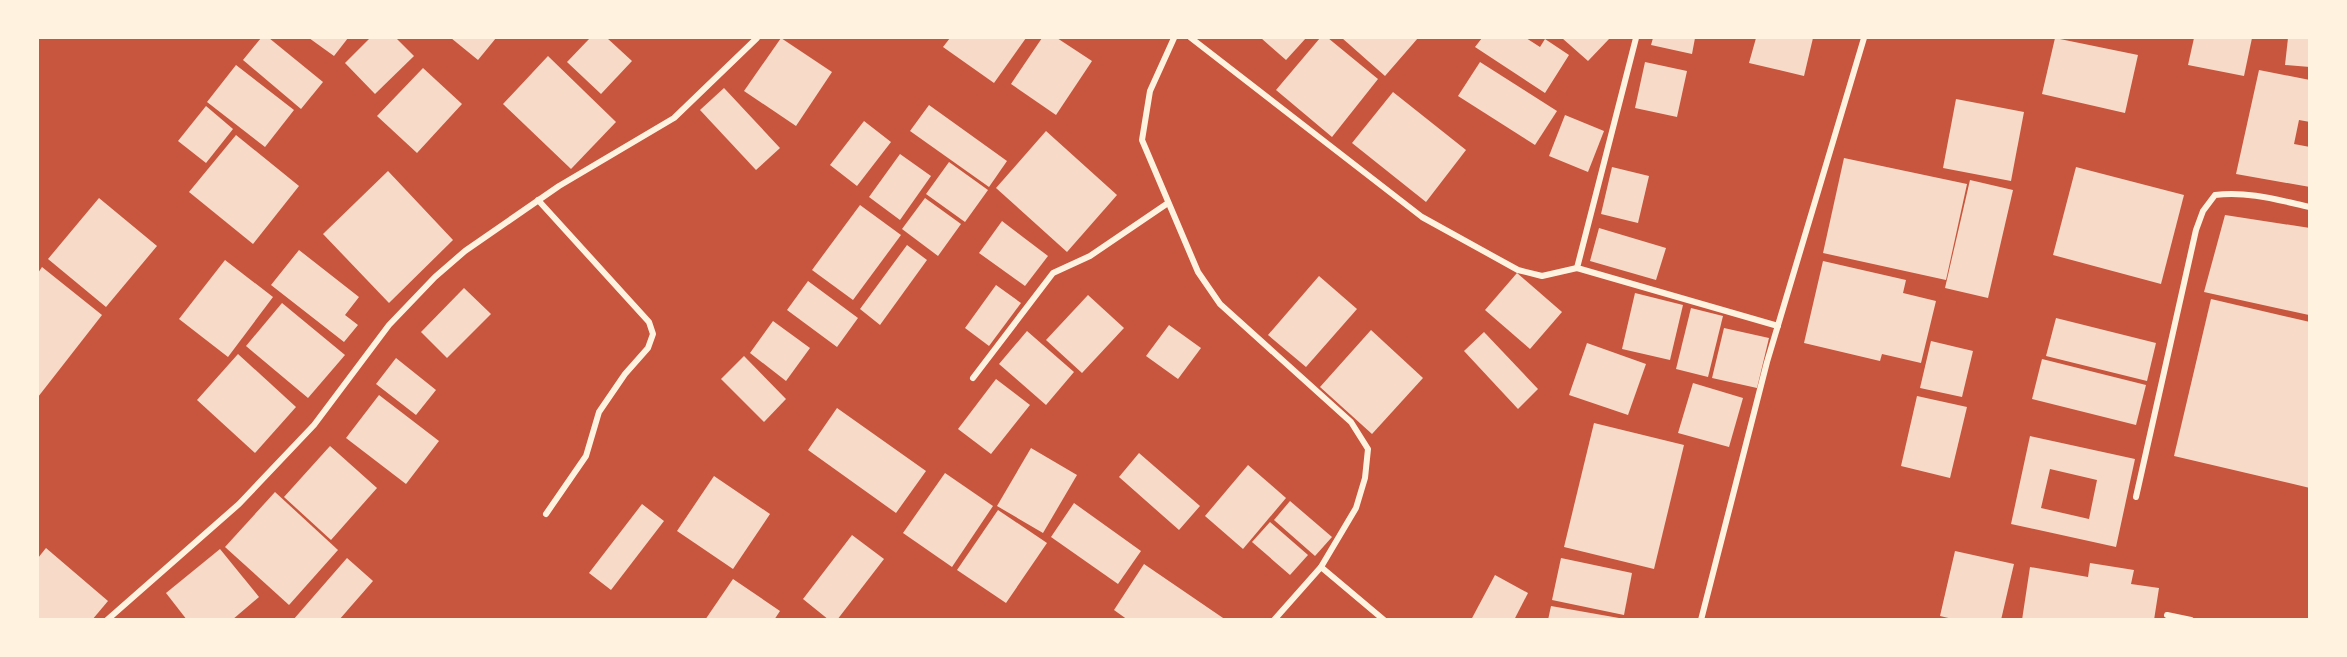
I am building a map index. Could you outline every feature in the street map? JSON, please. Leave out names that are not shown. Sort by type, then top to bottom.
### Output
[{"type":"street","points":[[107,620],[239,504],[314,425],[389,325],[435,277],[472,246],[538,200],[674,118],[757,38]]},
{"type":"street","points":[[1174,38],[1150,91],[1142,140],[1198,272],[1220,304],[1351,422],[1368,449],[1365,478],[1356,508],[1321,567],[1274,620]]},
{"type":"street","points":[[1191,38],[1422,217],[1518,270],[1542,276],[1577,268],[1778,326]]},
{"type":"street","points":[[1577,268],[1636,38]]},
{"type":"street","points":[[1701,620],[1778,326],[1864,38]]},
{"type":"street","points":[[2136,497],[2196,230],[2203,211],[2215,195],[2232,193],[2261,196],[2310,207]]},
{"type":"street","points":[[538,200],[649,322],[653,334],[648,348],[625,374],[599,412],[586,456],[546,514]]},
{"type":"street","points":[[973,378],[1053,273],[1090,256],[1168,203]]},
{"type":"street","points":[[1321,567],[1384,620]]},
{"type":"street","points":[[2167,615],[2191,620]]},
{"type":"building","points":[[261,38],[269,38],[323,82],[301,109],[243,60]]},
{"type":"building","points":[[309,38],[348,38],[334,56]]},
{"type":"building","points":[[370,38],[396,38],[414,56],[375,94],[345,63]]},
{"type":"building","points":[[451,38],[496,38],[478,60]]},
{"type":"building","points":[[590,38],[607,38],[632,61],[601,94],[567,62]]},
{"type":"building","points":[[781,38],[832,72],[796,126],[744,91]]},
{"type":"building","points":[[950,38],[1026,38],[994,83],[943,47]]},
{"type":"building","points":[[1042,38],[1057,38],[1092,61],[1056,115],[1011,84]]},
{"type":"building","points":[[1261,38],[1306,38],[1286,60]]},
{"type":"building","points":[[1320,38],[1328,38],[1378,79],[1332,137],[1276,90]]},
{"type":"building","points":[[1342,38],[1418,38],[1385,76]]},
{"type":"building","points":[[1482,38],[1526,38],[1540,47],[1545,39],[1569,55],[1545,93],[1475,47]]},
{"type":"building","points":[[1562,38],[1610,38],[1588,61]]},
{"type":"building","points":[[1653,38],[1695,38],[1692,54],[1651,45]]},
{"type":"building","points":[[1756,38],[1813,38],[1804,76],[1749,63]]},
{"type":"building","points":[[2055,38],[2138,55],[2125,113],[2042,94]]},
{"type":"building","points":[[2194,38],[2252,38],[2244,76],[2188,65]]},
{"type":"building","points":[[2288,38],[2310,38],[2310,67],[2285,65]]},
{"type":"building","points":[[548,56],[616,122],[571,169],[503,104]]},
{"type":"building","points":[[1480,62],[1557,111],[1535,145],[1458,96]]},
{"type":"building","points":[[1645,62],[1687,71],[1677,117],[1635,108]]},
{"type":"building","points":[[236,65],[294,110],[265,147],[207,102]]},
{"type":"building","points":[[423,68],[462,104],[417,153],[377,116]]},
{"type":"building","points":[[2259,70],[2310,80],[2310,122],[2299,120],[2294,144],[2310,147],[2310,187],[2236,174]]},
{"type":"building","points":[[724,88],[780,148],[756,170],[700,110]]},
{"type":"building","points":[[1393,92],[1466,150],[1426,202],[1352,143]]},
{"type":"building","points":[[1956,99],[2024,112],[2011,181],[1943,168]]},
{"type":"building","points":[[929,105],[1007,161],[989,187],[910,131]]},
{"type":"building","points":[[206,106],[233,129],[206,163],[178,141]]},
{"type":"building","points":[[1565,115],[1604,131],[1588,172],[1549,156]]},
{"type":"building","points":[[864,121],[891,142],[857,186],[830,165]]},
{"type":"building","points":[[1046,131],[1117,195],[1067,252],[996,188]]},
{"type":"building","points":[[236,135],[299,186],[253,244],[189,192]]},
{"type":"building","points":[[900,154],[931,176],[900,220],[869,197]]},
{"type":"building","points":[[1844,158],[1967,184],[1946,280],[1823,253]]},
{"type":"building","points":[[949,162],[988,190],[965,222],[926,194]]},
{"type":"building","points":[[1612,167],[1649,176],[1638,223],[1601,214]]},
{"type":"building","points":[[2076,167],[2184,195],[2161,284],[2053,255]]},
{"type":"building","points":[[388,171],[453,240],[389,303],[323,234]]},
{"type":"building","points":[[1970,180],[2013,190],[1988,298],[1945,288]]},
{"type":"building","points":[[99,198],[157,246],[106,307],[48,259]]},
{"type":"building","points":[[925,198],[961,224],[938,256],[902,229]]},
{"type":"building","points":[[860,205],[901,235],[853,300],[812,270]]},
{"type":"building","points":[[2225,215],[2310,228],[2309,315],[2204,292]]},
{"type":"building","points":[[1002,221],[1048,256],[1025,286],[979,253]]},
{"type":"building","points":[[1599,228],[1666,248],[1656,280],[1590,261]]},
{"type":"building","points":[[907,245],[927,260],[880,325],[860,309]]},
{"type":"building","points":[[299,250],[359,297],[345,315],[358,325],[344,342],[271,285]]},
{"type":"building","points":[[225,260],[273,297],[228,357],[179,319]]},
{"type":"building","points":[[1823,261],[1906,280],[1903,293],[1936,301],[1921,363],[1882,354],[1880,361],[1804,343]]},
{"type":"building","points":[[42,267],[102,315],[38,397],[38,273]]},
{"type":"building","points":[[1517,273],[1562,312],[1530,349],[1485,310]]},
{"type":"building","points":[[1319,276],[1357,309],[1306,367],[1268,335]]},
{"type":"building","points":[[808,281],[858,318],[837,347],[787,310]]},
{"type":"building","points":[[996,285],[1021,303],[989,346],[965,328]]},
{"type":"building","points":[[464,288],[491,314],[447,358],[421,332]]},
{"type":"building","points":[[1635,293],[1683,305],[1670,360],[1622,349]]},
{"type":"building","points":[[1088,295],[1124,328],[1082,373],[1046,340]]},
{"type":"building","points":[[2211,299],[2310,322],[2310,488],[2174,456]]},
{"type":"building","points":[[282,303],[345,355],[308,398],[246,346]]},
{"type":"building","points":[[1691,308],[1723,316],[1708,377],[1676,369]]},
{"type":"building","points":[[2056,318],[2156,343],[2147,381],[2046,356]]},
{"type":"building","points":[[773,321],[810,348],[786,381],[750,353]]},
{"type":"building","points":[[1169,325],[1201,348],[1178,379],[1146,356]]},
{"type":"building","points":[[1724,328],[1769,338],[1757,388],[1712,378]]},
{"type":"building","points":[[1371,330],[1423,378],[1372,434],[1320,387]]},
{"type":"building","points":[[1027,331],[1074,372],[1046,405],[999,364]]},
{"type":"building","points":[[1484,332],[1538,389],[1518,409],[1464,351]]},
{"type":"building","points":[[1931,341],[1973,351],[1962,397],[1920,388]]},
{"type":"building","points":[[1587,343],[1646,364],[1628,415],[1569,395]]},
{"type":"building","points":[[238,354],[296,407],[255,453],[197,400]]},
{"type":"building","points":[[744,356],[786,399],[764,422],[721,379]]},
{"type":"building","points":[[396,358],[436,390],[416,415],[376,384]]},
{"type":"building","points":[[2042,359],[2146,385],[2136,425],[2032,399]]},
{"type":"building","points":[[996,379],[1030,405],[991,454],[958,429]]},
{"type":"building","points":[[1693,383],[1743,398],[1729,447],[1678,433]]},
{"type":"building","points":[[379,395],[439,441],[406,484],[346,438]]},
{"type":"building","points":[[1917,396],[1967,407],[1950,478],[1901,466]]},
{"type":"building","points":[[837,408],[926,471],[896,513],[808,450]]},
{"type":"building","points":[[1594,423],[1684,445],[1654,569],[1564,547]]},
{"type":"building","points":[[2030,436],[2135,459],[2116,547],[2011,524]],"holes":[[[2050,469],[2097,480],[2089,519],[2041,508]]]},
{"type":"building","points":[[330,446],[377,488],[331,540],[284,497]]},
{"type":"building","points":[[1031,448],[1077,475],[1043,533],[997,506]]},
{"type":"building","points":[[1139,453],[1200,506],[1179,530],[1119,477]]},
{"type":"building","points":[[1248,465],[1286,498],[1243,549],[1205,516]]},
{"type":"building","points":[[945,473],[993,506],[952,567],[903,533]]},
{"type":"building","points":[[714,476],[770,514],[733,569],[677,531]]},
{"type":"building","points":[[275,492],[338,550],[289,605],[225,547]]},
{"type":"building","points":[[1290,501],[1332,537],[1315,556],[1274,520]]},
{"type":"building","points":[[1074,503],[1141,551],[1118,584],[1051,537]]},
{"type":"building","points":[[642,504],[664,521],[611,590],[589,573]]},
{"type":"building","points":[[998,510],[1047,543],[1006,603],[957,570]]},
{"type":"building","points":[[1270,522],[1308,555],[1290,575],[1252,542]]},
{"type":"building","points":[[852,535],[884,559],[837,620],[829,620],[803,599]]},
{"type":"building","points":[[46,548],[108,601],[92,620],[38,620],[38,558]]},
{"type":"building","points":[[220,549],[259,597],[232,620],[187,620],[166,593]]},
{"type":"building","points":[[1955,551],[2014,564],[2001,620],[1957,620],[1940,616]]},
{"type":"building","points":[[347,558],[373,581],[339,620],[293,620]]},
{"type":"building","points":[[1561,558],[1632,573],[1624,615],[1552,600]]},
{"type":"building","points":[[2090,563],[2134,570],[2131,584],[2159,588],[2154,620],[2022,620],[2030,567],[2088,577]]},
{"type":"building","points":[[1144,564],[1226,620],[1128,620],[1114,610]]},
{"type":"building","points":[[1495,575],[1528,593],[1514,620],[1471,620]]},
{"type":"building","points":[[733,579],[780,611],[774,620],[705,620]]},
{"type":"building","points":[[1551,606],[1619,618],[1619,620],[1548,620]]}]
